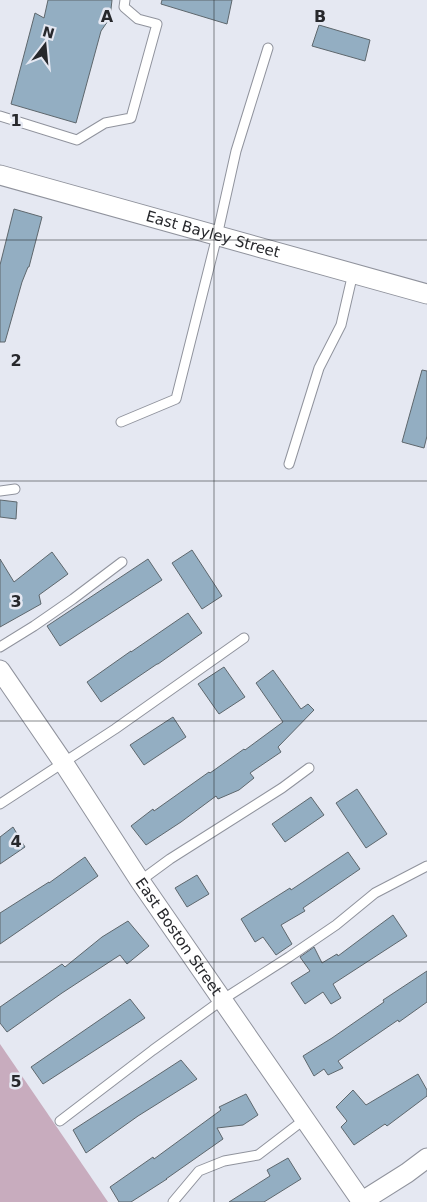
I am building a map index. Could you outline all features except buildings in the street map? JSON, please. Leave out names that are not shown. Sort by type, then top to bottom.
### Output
[{"type":"street","name":"East Bayley Street","points":[[0,175],[427,294]]},
{"type":"street","name":"East Boston Street","points":[[0,670],[63,762],[140,881],[362,1202]]},
{"type":"street","points":[[362,1202],[427,1158]]},
{"type":"lane","points":[[0,116],[77,140],[105,123],[131,118],[157,24],[138,19],[124,6],[126,0]]},
{"type":"lane","points":[[121,422],[176,398],[217,236],[236,151],[268,48]]},
{"type":"lane","points":[[289,464],[319,368],[341,325],[353,273]]},
{"type":"lane","points":[[0,491],[15,489]]},
{"type":"lane","points":[[0,646],[73,600],[122,562]]},
{"type":"lane","points":[[0,804],[115,729],[244,638]]},
{"type":"lane","points":[[140,881],[170,859],[282,788],[309,768]]},
{"type":"lane","points":[[60,1121],[222,1000],[336,925],[375,894],[427,866]]},
{"type":"lane","points":[[173,1202],[199,1171],[224,1161],[258,1155],[304,1119]]},
{"type":"shaded area","points":[[0,1044],[108,1202],[0,1202]]}]
